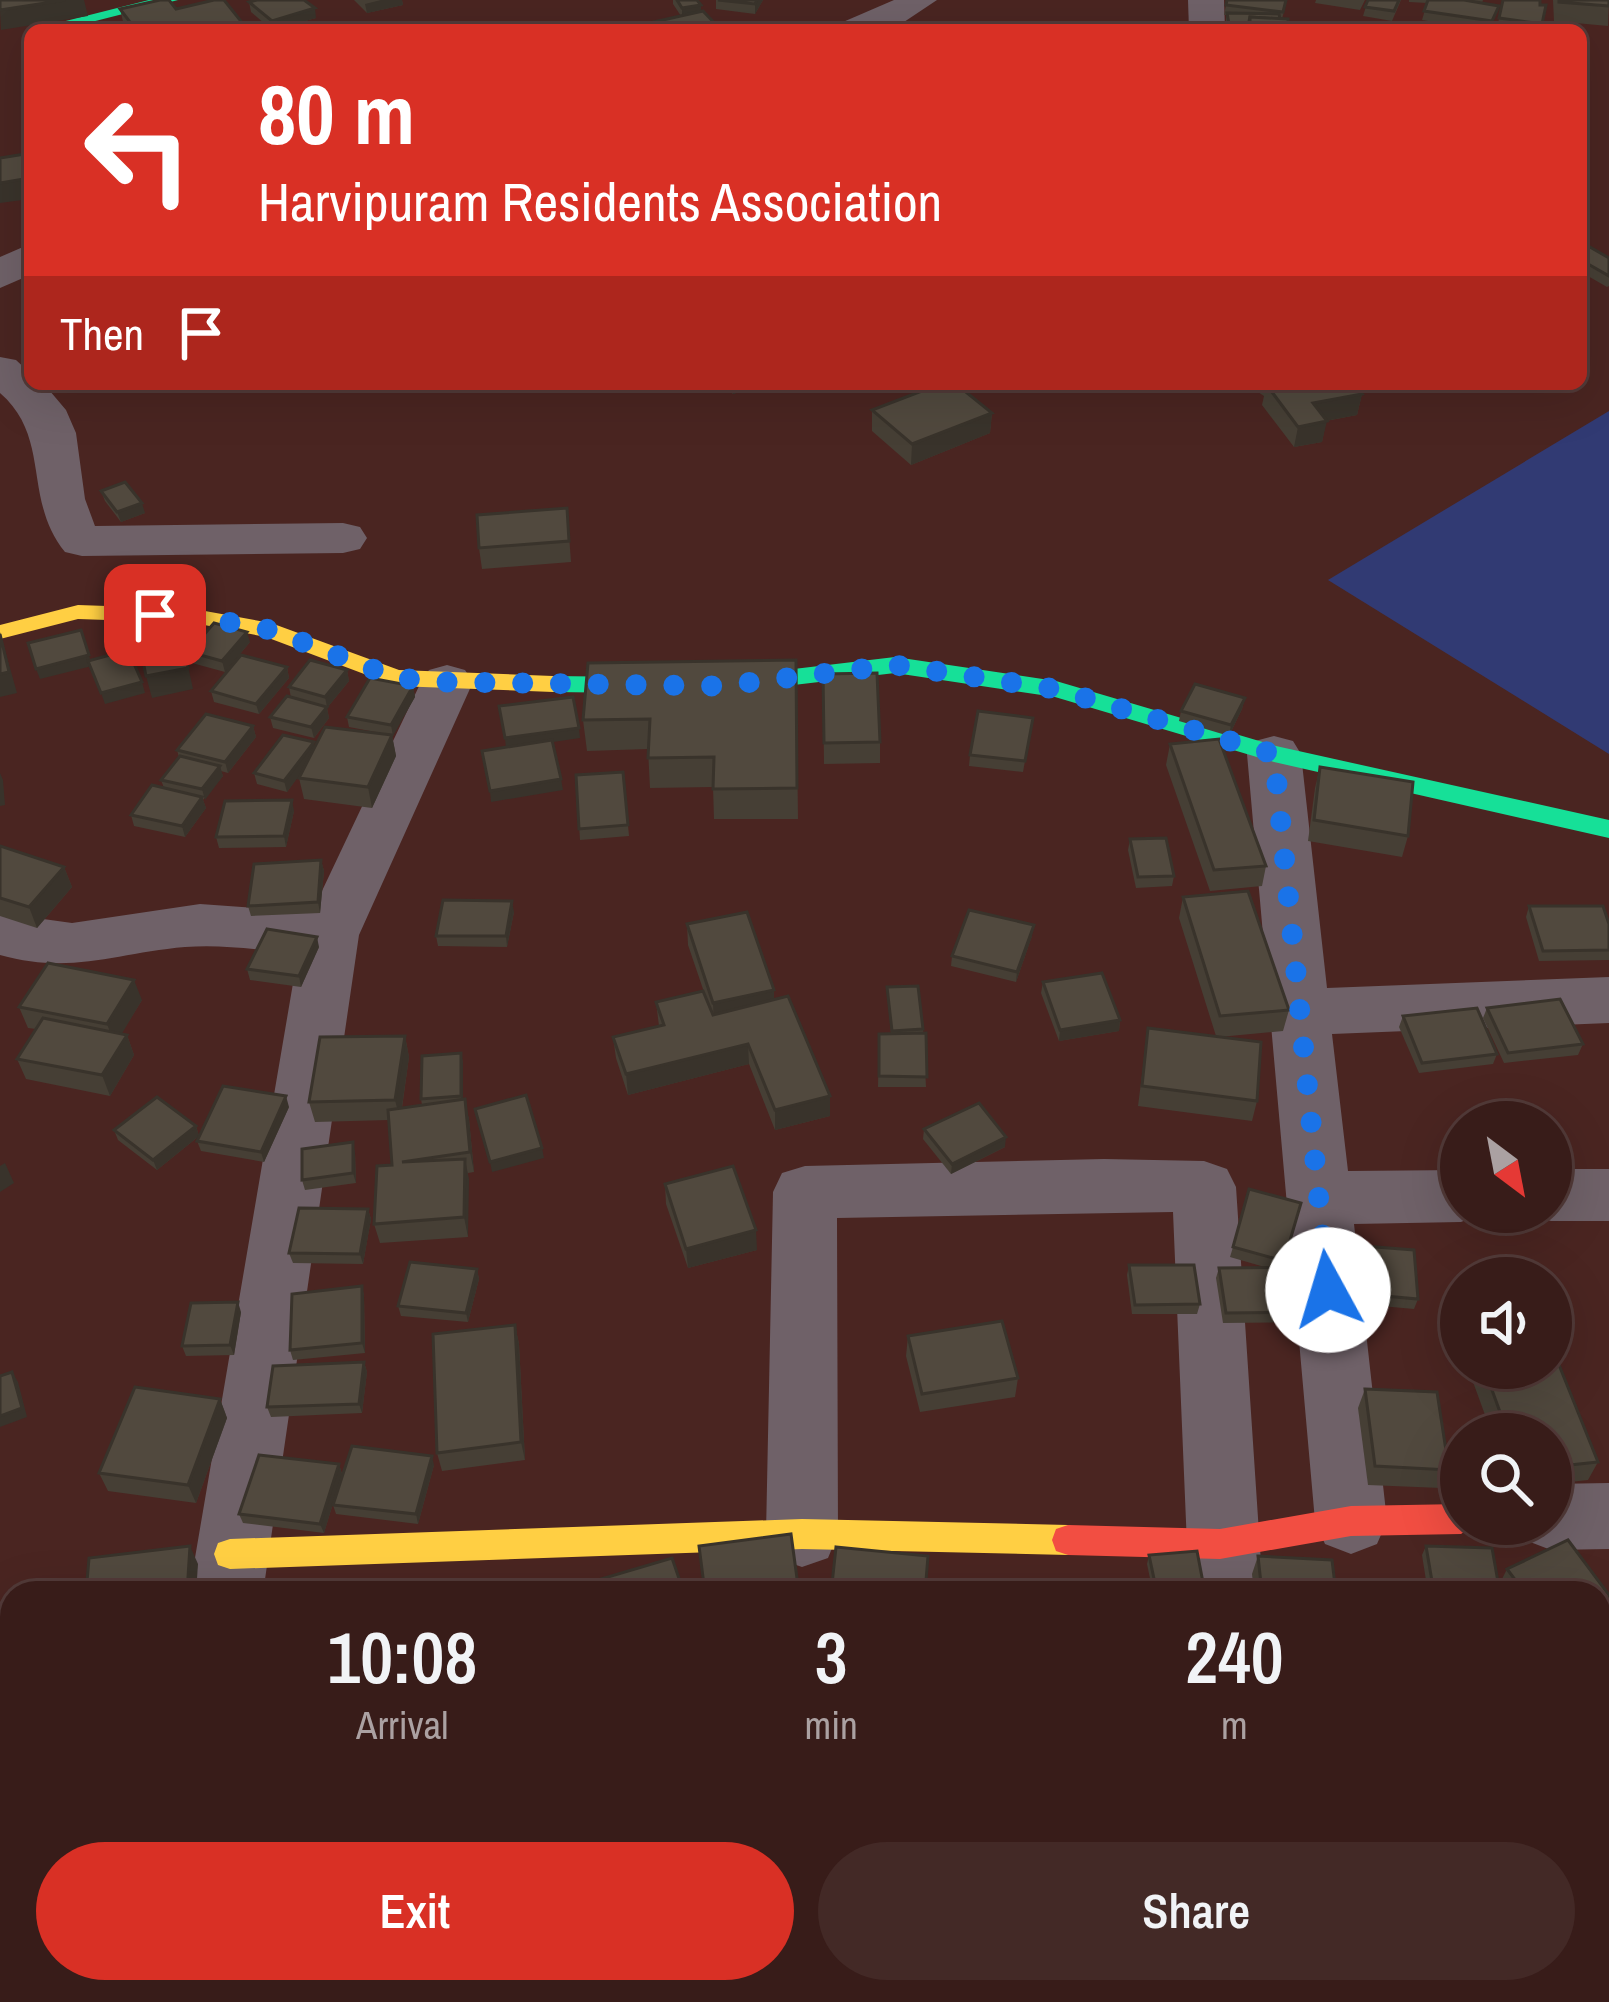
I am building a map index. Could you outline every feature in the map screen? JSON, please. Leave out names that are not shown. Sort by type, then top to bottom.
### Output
[{"type":"street","points":[[64,24],[170,0]]},
{"type":"street","points":[[874,24],[919,0]]},
{"type":"street","points":[[0,370],[46,413],[56,440],[62,508],[68,528],[82,541],[344,538]]},
{"type":"street","points":[[0,632],[78,612],[194,616],[271,630],[396,678],[447,682],[719,686],[895,665],[1055,689],[1274,754],[1609,829]]},
{"type":"street","points":[[447,682],[330,935],[228,1574],[802,1534],[1223,1569],[1351,1521],[1440,1519]]},
{"type":"street","points":[[1274,754],[1351,1521]]},
{"type":"street","points":[[0,934],[32,944],[87,946],[183,926],[330,935]]},
{"type":"street","points":[[1300,1012],[1609,1000]]},
{"type":"street","points":[[802,1534],[805,1192],[1126,1183],[1204,1187],[1223,1569]]},
{"type":"street","points":[[1572,1195],[1609,1195]]},
{"type":"street","points":[[1319,1198],[1440,1196]]},
{"type":"street","points":[[1572,1517],[1609,1516]]},
{"type":"shaded area","points":[[1609,411],[1609,754],[1328,580]]},
{"type":"building","points":[[0,0],[65,0],[0,10]]},
{"type":"building","points":[[160,0],[169,0],[176,9],[224,0],[243,24],[131,24],[120,9]]},
{"type":"building","points":[[304,0],[315,8],[272,21],[249,2]]},
{"type":"building","points":[[677,0],[697,0],[701,5],[682,8]]},
{"type":"building","points":[[1227,0],[1286,0],[1283,12],[1226,5]]},
{"type":"building","points":[[1368,0],[1399,0],[1394,11],[1365,7]]},
{"type":"building","points":[[1428,0],[1499,6],[1492,21],[1424,11]]},
{"type":"building","points":[[1503,0],[1540,0],[1540,5],[1546,5],[1542,24],[1499,18]]},
{"type":"building","points":[[1609,0],[1609,6],[1559,2]]},
{"type":"building","points":[[703,11],[715,24],[645,24]]},
{"type":"building","points":[[1227,13],[1279,14],[1280,19],[1250,17],[1248,24],[1229,24]]},
{"type":"building","points":[[1250,17],[1288,19],[1288,24],[1250,24]]},
{"type":"building","points":[[24,154],[24,179],[0,183],[0,158]]},
{"type":"building","points":[[1587,245],[1609,258],[1609,276],[1587,263]]},
{"type":"building","points":[[924,390],[963,390],[992,413],[912,444],[872,410]]},
{"type":"building","points":[[1270,390],[1358,390],[1362,394],[1313,403],[1327,421],[1298,427]]},
{"type":"building","points":[[125,482],[142,503],[117,512],[101,491]]},
{"type":"building","points":[[567,508],[569,541],[479,548],[477,515]]},
{"type":"building","points":[[174,602],[188,668],[146,676],[133,610]]},
{"type":"building","points":[[214,623],[247,632],[222,661],[189,652]]},
{"type":"building","points":[[81,630],[89,655],[36,669],[28,643]]},
{"type":"building","points":[[0,634],[9,672],[0,674]]},
{"type":"building","points":[[128,650],[142,682],[101,693],[88,661]]},
{"type":"building","points":[[241,655],[287,667],[256,704],[211,691]]},
{"type":"building","points":[[310,660],[347,670],[325,697],[289,687]]},
{"type":"building","points":[[796,660],[797,788],[713,789],[714,757],[648,758],[650,719],[583,720],[588,663]]},
{"type":"building","points":[[877,673],[880,742],[824,743],[823,674]]},
{"type":"building","points":[[370,678],[413,686],[391,725],[347,717]]},
{"type":"building","points":[[1195,684],[1245,698],[1231,725],[1181,711]]},
{"type":"building","points":[[287,696],[327,707],[311,727],[270,717]]},
{"type":"building","points":[[573,697],[579,728],[505,738],[499,706]]},
{"type":"building","points":[[978,711],[1033,718],[1025,761],[970,755]]},
{"type":"building","points":[[206,714],[253,726],[225,762],[177,750]]},
{"type":"building","points":[[325,727],[392,735],[368,787],[299,778]]},
{"type":"building","points":[[283,735],[314,742],[284,781],[254,773]]},
{"type":"building","points":[[1219,739],[1266,866],[1214,870],[1170,744]]},
{"type":"building","points":[[552,740],[561,779],[490,791],[482,751]]},
{"type":"building","points":[[180,756],[220,766],[202,789],[161,780]]},
{"type":"building","points":[[1320,767],[1413,782],[1408,836],[1314,820]]},
{"type":"building","points":[[623,772],[628,825],[579,829],[576,775]]},
{"type":"building","points":[[152,785],[202,797],[182,826],[131,815]]},
{"type":"building","points":[[292,800],[284,836],[216,837],[225,801]]},
{"type":"building","points":[[1166,838],[1174,876],[1138,877],[1130,839]]},
{"type":"building","points":[[0,846],[64,867],[29,907],[0,898]]},
{"type":"building","points":[[321,860],[318,902],[248,906],[254,864]]},
{"type":"building","points":[[1248,891],[1289,1010],[1220,1016],[1183,897]]},
{"type":"building","points":[[443,900],[512,901],[506,936],[436,936]]},
{"type":"building","points":[[1529,906],[1603,906],[1609,950],[1543,951]]},
{"type":"building","points":[[969,910],[1034,925],[1017,972],[952,956]]},
{"type":"building","points":[[747,912],[774,990],[713,1003],[687,924]]},
{"type":"building","points":[[267,929],[317,937],[299,976],[247,969]]},
{"type":"building","points":[[48,963],[134,980],[107,1024],[19,1007]]},
{"type":"building","points":[[1102,973],[1120,1020],[1060,1030],[1043,982]]},
{"type":"building","points":[[918,986],[923,1029],[892,1031],[887,987]]},
{"type":"building","points":[[703,991],[713,1015],[788,996],[830,1096],[775,1110],[748,1044],[626,1074],[613,1037],[664,1025],[656,1002]]},
{"type":"building","points":[[1560,999],[1583,1044],[1508,1053],[1487,1008]]},
{"type":"building","points":[[1477,1008],[1497,1054],[1422,1063],[1403,1016]]},
{"type":"building","points":[[43,1018],[127,1035],[102,1075],[17,1059]]},
{"type":"building","points":[[1148,1028],[1261,1042],[1257,1101],[1142,1086]]},
{"type":"building","points":[[926,1033],[927,1077],[879,1076],[879,1034]]},
{"type":"building","points":[[405,1036],[395,1100],[309,1102],[320,1037]]},
{"type":"building","points":[[461,1053],[461,1096],[421,1099],[422,1056]]},
{"type":"building","points":[[223,1086],[286,1096],[261,1152],[197,1141]]},
{"type":"building","points":[[526,1095],[542,1148],[490,1162],[475,1109]]},
{"type":"building","points":[[157,1097],[196,1126],[153,1160],[114,1130]]},
{"type":"building","points":[[465,1099],[470,1152],[402,1162],[465,1159],[464,1217],[374,1224],[377,1166],[392,1165],[388,1110]]},
{"type":"building","points":[[979,1103],[1006,1137],[952,1164],[924,1129]]},
{"type":"building","points":[[353,1142],[353,1173],[302,1180],[302,1149]]},
{"type":"building","points":[[733,1166],[756,1230],[686,1249],[665,1184]]},
{"type":"building","points":[[1249,1189],[1301,1203],[1284,1261],[1233,1247]]},
{"type":"building","points":[[299,1208],[368,1209],[360,1254],[289,1253]]},
{"type":"building","points":[[1337,1244],[1414,1250],[1418,1299],[1341,1292]]},
{"type":"building","points":[[410,1262],[477,1269],[466,1313],[398,1306]]},
{"type":"building","points":[[1129,1265],[1194,1265],[1200,1304],[1135,1305]]},
{"type":"building","points":[[1309,1267],[1317,1312],[1226,1313],[1219,1268]]},
{"type":"building","points":[[362,1286],[362,1343],[290,1350],[292,1294]]},
{"type":"building","points":[[238,1302],[230,1345],[182,1346],[191,1303]]},
{"type":"building","points":[[1002,1321],[1018,1378],[922,1394],[908,1336]]},
{"type":"building","points":[[515,1325],[521,1442],[437,1453],[433,1334]]},
{"type":"building","points":[[364,1362],[359,1404],[267,1407],[273,1366]]},
{"type":"building","points":[[12,1372],[22,1408],[0,1416],[0,1376]]},
{"type":"building","points":[[135,1387],[220,1399],[188,1485],[99,1473]]},
{"type":"building","points":[[1365,1389],[1437,1392],[1440,1470],[1375,1466]]},
{"type":"building","points":[[1492,1389],[1569,1389],[1598,1462],[1572,1465],[1572,1413],[1500,1413]]},
{"type":"building","points":[[352,1446],[432,1456],[416,1514],[333,1505]]},
{"type":"building","points":[[259,1455],[339,1464],[320,1524],[239,1514]]},
{"type":"building","points":[[791,1534],[797,1581],[703,1581],[699,1546]]},
{"type":"building","points":[[1557,1545],[1572,1545],[1599,1581],[1516,1581],[1507,1569]]},
{"type":"building","points":[[190,1546],[188,1581],[87,1581],[89,1558]]},
{"type":"building","points":[[1426,1546],[1492,1548],[1498,1581],[1432,1581]]},
{"type":"building","points":[[836,1547],[928,1556],[926,1581],[832,1581]]},
{"type":"building","points":[[1197,1551],[1203,1581],[1154,1581],[1149,1555]]},
{"type":"building","points":[[1258,1556],[1332,1560],[1335,1581],[1261,1581]]},
{"type":"building","points":[[672,1558],[680,1581],[602,1581]]},
{"type":"traffic: fast","points":[[64,24],[170,0]]},
{"type":"traffic: fast","points":[[553,684],[719,686],[895,665],[1056,689],[1274,754],[1609,829]]},
{"type":"traffic: slow","points":[[0,632],[78,612],[194,616],[271,630],[396,678],[553,684]]},
{"type":"traffic: slow","points":[[230,1554],[802,1534],[1068,1540]]},
{"type":"traffic: jam","points":[[1068,1540],[1220,1544],[1351,1521],[1440,1519]]},
{"type":"route","points":[[155,615],[194,616],[271,630],[396,678],[447,682],[719,686],[820,670],[895,665],[1055,689],[1274,754],[1328,1290]]}]
